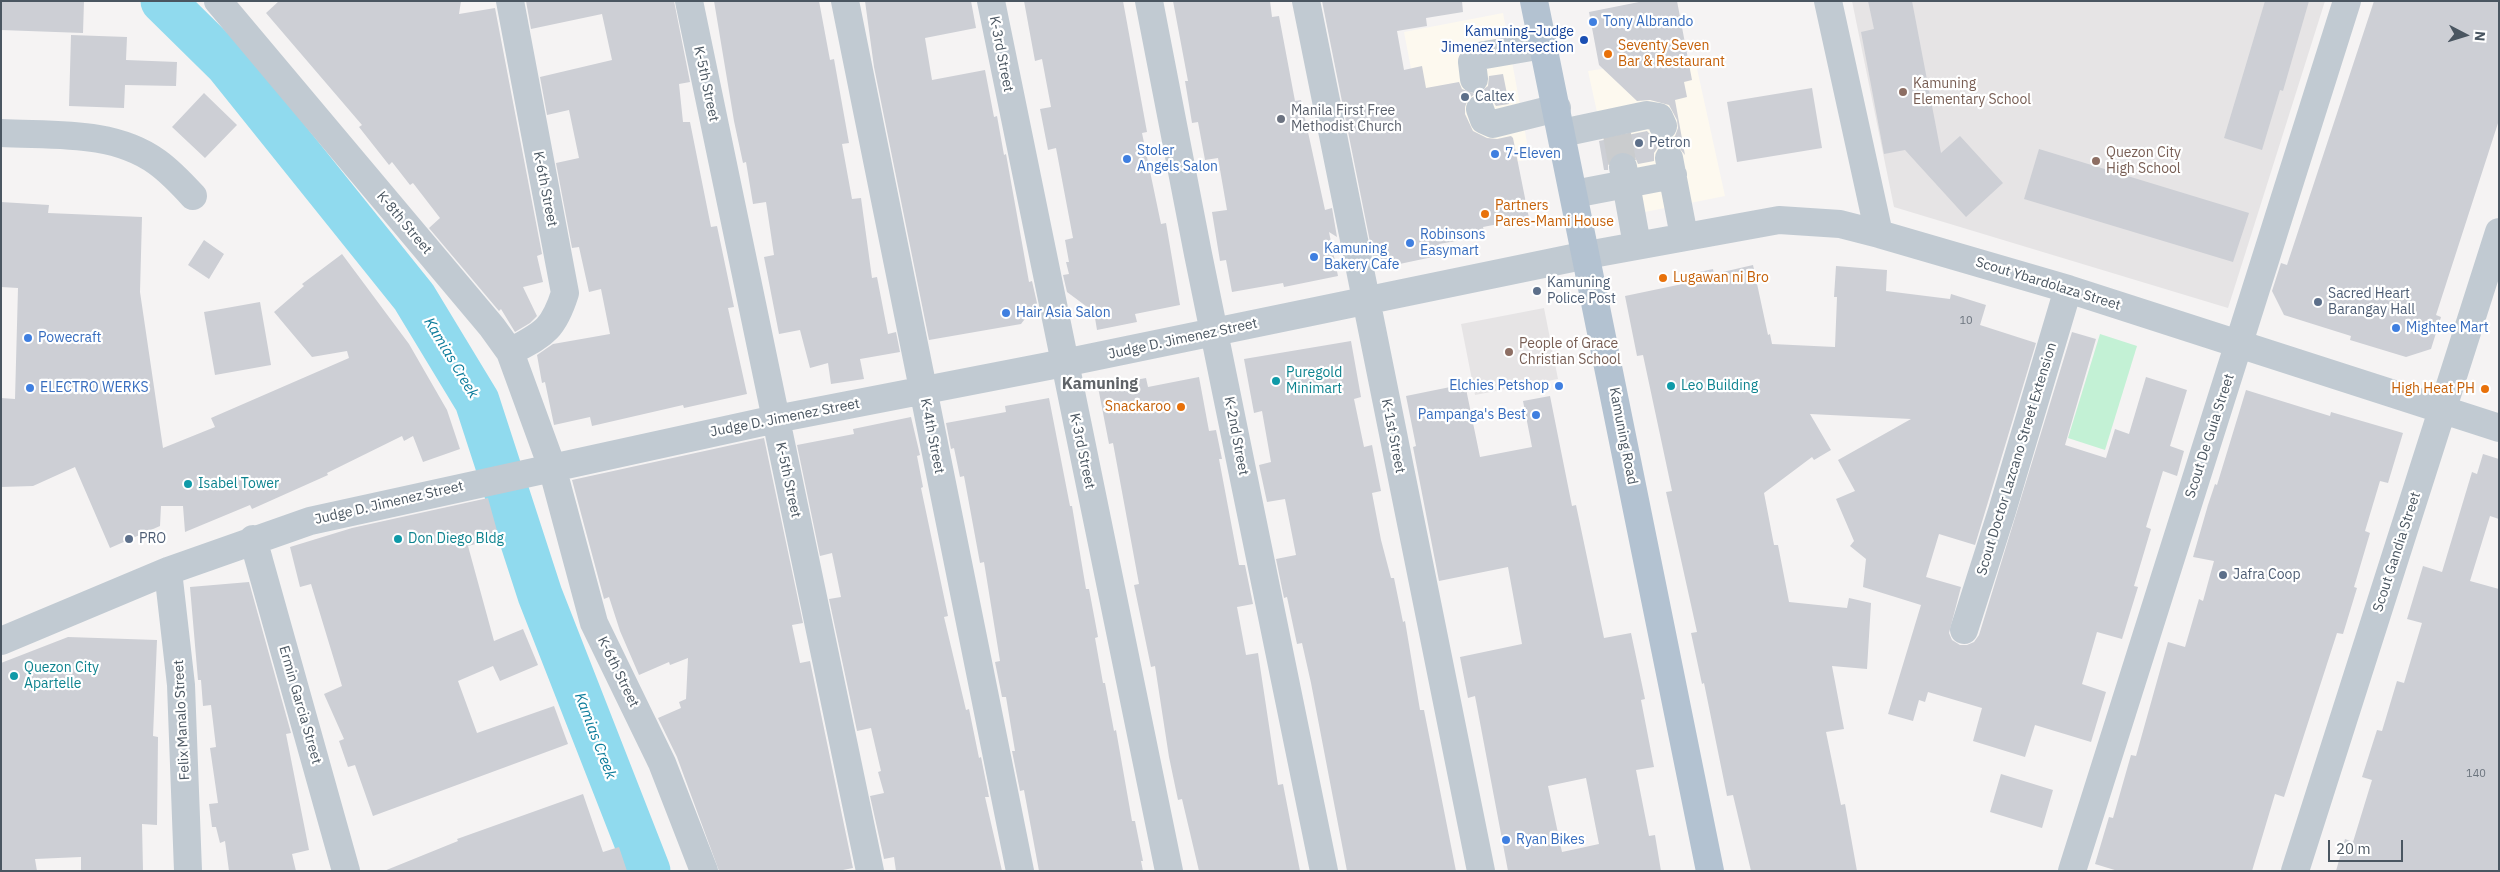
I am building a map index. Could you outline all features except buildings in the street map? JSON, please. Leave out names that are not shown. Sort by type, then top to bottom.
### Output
[{"type":"main road","name":"Kamuning Road","points":[[1534,1],[1587,255],[1710,871]]},
{"type":"street","name":"K-8th Street","points":[[218,1],[492,327],[510,352],[545,468]]},
{"type":"street","name":"K-5th Street","points":[[689,1],[870,871]]},
{"type":"street","name":"K-4th Street","points":[[846,1],[1020,871]]},
{"type":"street","name":"K-3rd Street","points":[[991,1],[1169,871]]},
{"type":"street","name":"K-2nd Street","points":[[1149,1],[1324,871]]},
{"type":"street","name":"K-1st Street","points":[[1306,1],[1481,871]]},
{"type":"street","points":[[1828,1],[1879,234]]},
{"type":"street","name":"Scout De Guia Street","points":[[2072,871],[2240,345],[2347,1]]},
{"type":"street","name":"K-6th Street","points":[[505,2],[565,294],[558,317],[541,336],[510,352]]},
{"type":"street","points":[[1474,79],[1472,62],[1479,56],[1544,45]]},
{"type":"street","points":[[1480,109],[1484,120],[1493,124],[1559,120],[1615,128],[1647,115],[1659,117],[1663,126]]},
{"type":"street","points":[[1,133],[104,138],[130,146],[156,161],[193,196]]},
{"type":"street","points":[[1574,194],[1624,175],[1671,166],[1684,236]]},
{"type":"street","points":[[1624,175],[1637,245]]},
{"type":"street","name":"Scout Ybardolaza Street","points":[[1587,255],[1779,220],[1840,224],[2068,289],[2499,428]]},
{"type":"street","name":"Scout Gandia Street","points":[[2295,871],[2499,232]]},
{"type":"street","name":"Judge D. Jimenez Street","points":[[1,641],[168,570],[310,521],[459,486],[776,419],[1064,364],[1587,255]]},
{"type":"street","name":"Scout Doctor Lazcano Street Extension","points":[[1964,630],[2002,511],[2068,289]]},
{"type":"street","name":"K-6th Street","points":[[545,468],[594,623],[662,763],[704,871]]},
{"type":"street","name":"Ermin Garcia Street","points":[[253,540],[346,871]]},
{"type":"street","name":"Felix Manalo Street","points":[[168,570],[181,685],[188,871]]},
{"type":"shaded area","name":"Quezon City High School","points":[[1852,1],[2325,1],[2228,308],[1894,207]]},
{"type":"shaded area","points":[[1503,13],[1530,159],[1432,178],[1404,32]]},
{"type":"shaded area","points":[[1694,55],[1725,196],[1620,217],[1588,71]]},
{"type":"shaded area","name":"People of Grace Christian School","points":[[1544,308],[1558,379],[1475,395],[1461,324]]},
{"type":"green space","points":[[2100,334],[2137,346],[2105,450],[2068,438]]},
{"type":"waterway","name":"Kamias Creek","points":[[163,1],[227,64],[414,297],[477,401],[540,595],[648,871]]},
{"type":"tunnel","points":[[1617,135],[1623,167]]},
{"type":"place","name":"Tony Albrando","points":[[1593,22]]},
{"type":"place","name":"Kamuning–Judge Jimenez Intersection","points":[[1584,40]]},
{"type":"place","name":"Seventy Seven Bar & Restaurant","points":[[1608,54]]},
{"type":"place","name":"Kamuning Elementary School","points":[[1903,92]]},
{"type":"place","name":"Caltex","points":[[1465,97]]},
{"type":"place","name":"Manila First Free Methodist Church","points":[[1281,119]]},
{"type":"place","name":"Petron","points":[[1639,143]]},
{"type":"place","name":"7-Eleven","points":[[1495,154]]},
{"type":"place","name":"Stoler Angels Salon","points":[[1127,159]]},
{"type":"place","name":"Quezon City High School","points":[[2096,161]]},
{"type":"place","name":"Partners Pares-Mami House","points":[[1485,214]]},
{"type":"place","name":"Robinsons Easymart","points":[[1410,243]]},
{"type":"place","name":"Kamuning Bakery Cafe","points":[[1314,257]]},
{"type":"place","name":"Lugawan ni Bro","points":[[1663,278]]},
{"type":"place","name":"Kamuning Police Post","points":[[1537,291]]},
{"type":"place","name":"Sacred Heart Barangay Hall","points":[[2318,302]]},
{"type":"place","name":"Hair Asia Salon","points":[[1006,313]]},
{"type":"place","name":"Mightee Mart","points":[[2396,328]]},
{"type":"place","name":"Powecraft","points":[[28,338]]},
{"type":"place","name":"People of Grace Christian School","points":[[1509,352]]},
{"type":"place","name":"Puregold Minimart","points":[[1276,381]]},
{"type":"place","name":"Elchies Petshop","points":[[1559,386]]},
{"type":"place","name":"Leo Building","points":[[1671,386]]},
{"type":"place","name":"ELECTRO WERKS","points":[[30,388]]},
{"type":"place","name":"High Heat PH","points":[[2485,389]]},
{"type":"place","name":"Snackaroo","points":[[1181,407]]},
{"type":"place","name":"Pampanga's Best","points":[[1536,415]]},
{"type":"place","name":"Isabel Tower","points":[[188,484]]},
{"type":"place","name":"PRO","points":[[129,539]]},
{"type":"place","name":"Don Diego Bldg","points":[[398,539]]},
{"type":"place","name":"Jafra Coop","points":[[2223,575]]},
{"type":"place","name":"Quezon City Apartelle","points":[[14,676]]},
{"type":"place","name":"Ryan Bikes","points":[[1506,840]]},
{"type":"district","name":"Kamuning","points":[[1100,384]]}]
